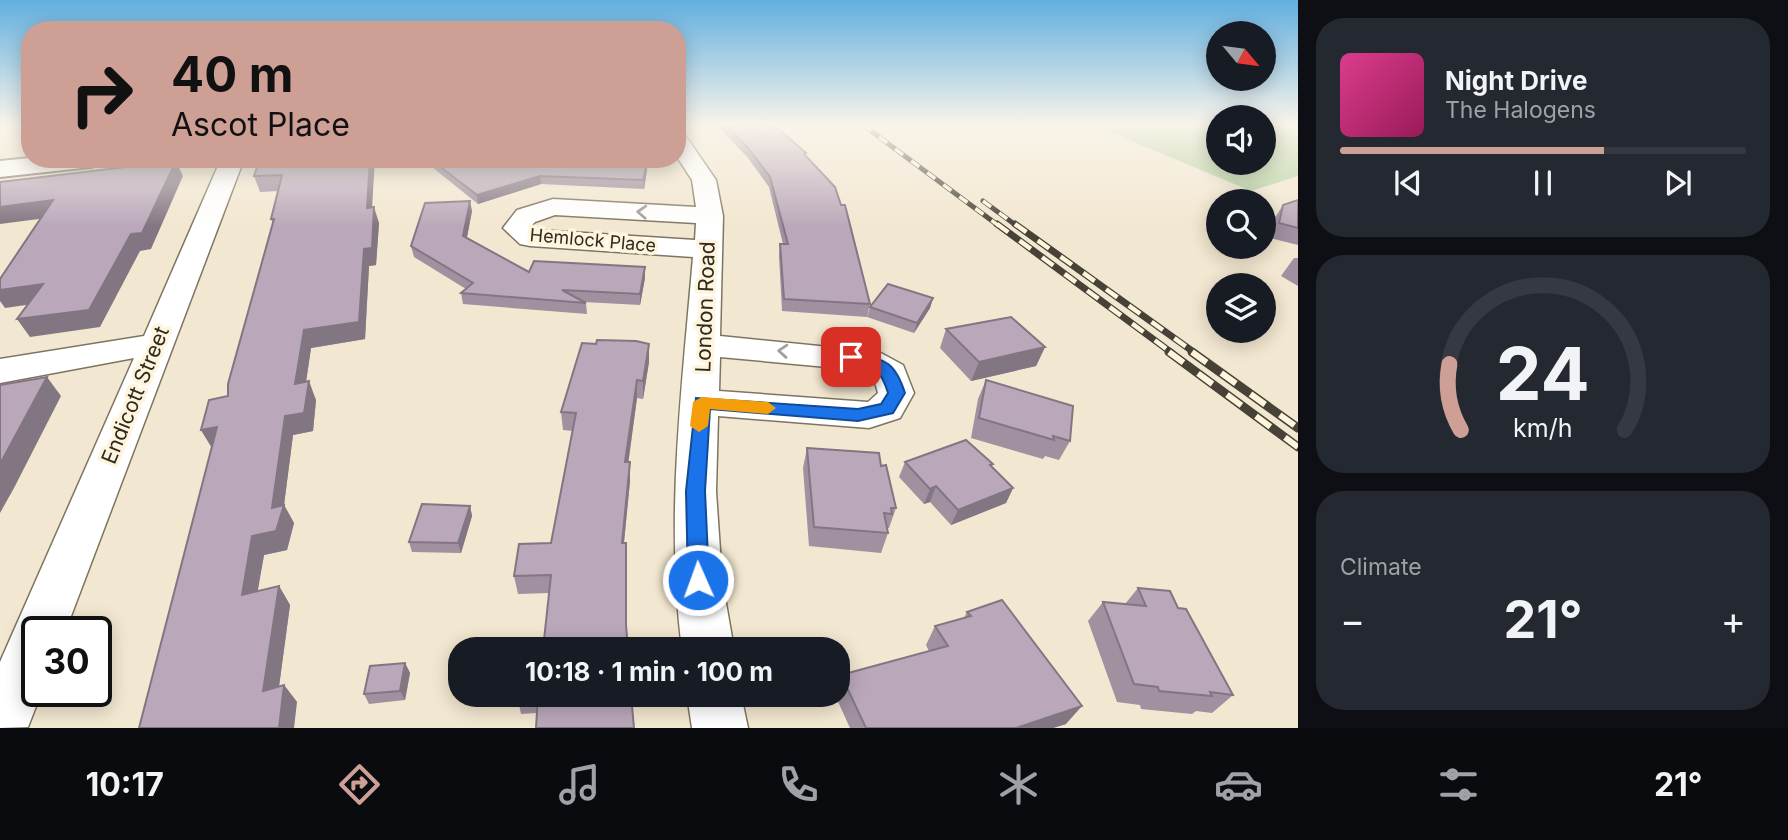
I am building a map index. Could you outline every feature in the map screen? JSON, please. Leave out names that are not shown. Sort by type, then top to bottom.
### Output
[{"type":"street","name":"London Road","points":[[690,159],[704,180],[708,233],[702,402],[695,491],[698,580],[706,637]]},
{"type":"street","points":[[0,169],[21,167]]},
{"type":"street","name":"Endicott Street","points":[[45,616],[229,168]]},
{"type":"street","name":"Hemlock Place","points":[[553,207],[708,233],[530,238],[516,228],[526,216],[553,207]]},
{"type":"street","points":[[0,371],[156,344]]},
{"type":"street","points":[[702,402],[869,415],[887,408],[896,393],[890,373],[867,360],[703,345]]},
{"type":"street","name":"Endicott Street","points":[[0,727],[21,676]]},
{"type":"street","points":[[716,707],[720,728]]},
{"type":"green space","points":[[1175,159],[1206,159],[1206,172]]},
{"type":"green space","points":[[1276,159],[1298,159],[1298,176],[1257,189],[1246,189],[1213,175],[1276,175]]},
{"type":"building","points":[[756,159],[809,159],[835,187],[841,205],[845,205],[870,304],[784,299],[780,244],[788,244],[770,177]]},
{"type":"building","points":[[117,168],[173,168],[142,233],[131,234],[89,310],[17,319],[43,284],[0,290],[0,279],[53,200],[0,207],[0,182]]},
{"type":"building","points":[[257,168],[369,168],[367,208],[374,207],[372,248],[364,249],[359,322],[304,330],[295,384],[309,381],[304,413],[285,416],[272,508],[284,505],[276,531],[252,536],[242,595],[279,586],[263,691],[284,685],[279,728],[139,728],[217,427],[201,430],[209,400],[228,396],[228,384],[274,219],[271,219],[282,175],[254,176]]},
{"type":"building","points":[[442,168],[646,168],[643,180],[540,176],[477,195]]},
{"type":"building","points":[[1298,200],[1298,228],[1279,223],[1283,205]]},
{"type":"building","points":[[470,201],[463,236],[529,272],[534,261],[645,267],[640,294],[562,290],[586,303],[461,293],[473,283],[411,246],[425,203]]},
{"type":"building","points":[[888,284],[933,298],[917,323],[870,307]]},
{"type":"building","points":[[1011,317],[1045,347],[979,362],[946,329]]},
{"type":"building","points":[[597,340],[649,344],[643,381],[637,380],[625,462],[630,462],[622,543],[626,543],[627,637],[544,637],[551,575],[514,576],[519,544],[551,543],[576,413],[561,412],[582,343],[596,344]]},
{"type":"building","points":[[47,377],[0,464],[0,385]]},
{"type":"building","points":[[986,380],[1073,406],[1070,441],[1053,436],[1054,440],[979,418]]},
{"type":"building","points":[[966,440],[993,464],[990,465],[1013,488],[958,510],[936,486],[930,489],[905,462]]},
{"type":"building","points":[[807,448],[879,453],[881,466],[886,465],[896,508],[891,508],[892,514],[884,513],[888,533],[814,527]]},
{"type":"building","points":[[422,504],[470,506],[458,543],[409,542]]},
{"type":"building","points":[[1138,588],[1170,591],[1178,608],[1186,609],[1233,695],[1210,692],[1212,696],[1159,691],[1158,687],[1134,684],[1103,602],[1146,606]]},
{"type":"building","points":[[1002,600],[1082,706],[1016,728],[866,728],[850,694],[850,673],[948,646],[935,626],[971,616],[967,612]]},
{"type":"building","points":[[405,663],[400,691],[364,694],[370,666]]},
{"type":"building","points":[[537,707],[632,707],[634,728],[536,728]]},
{"type":"railway","points":[[909,159],[999,226]]},
{"type":"railway","points":[[983,201],[1017,226]]},
{"type":"railway","points":[[997,224],[1172,353]]},
{"type":"railway","points":[[1015,224],[1195,353]]},
{"type":"railway","points":[[1169,352],[1298,447]]},
{"type":"railway","points":[[1192,352],[1298,428]]},
{"type":"slow traffic","points":[[699,426],[702,402],[768,408]]},
{"type":"route","points":[[698,580],[695,491],[702,402],[858,415],[869,415],[887,408],[896,393],[890,373],[880,365],[851,357]]}]
